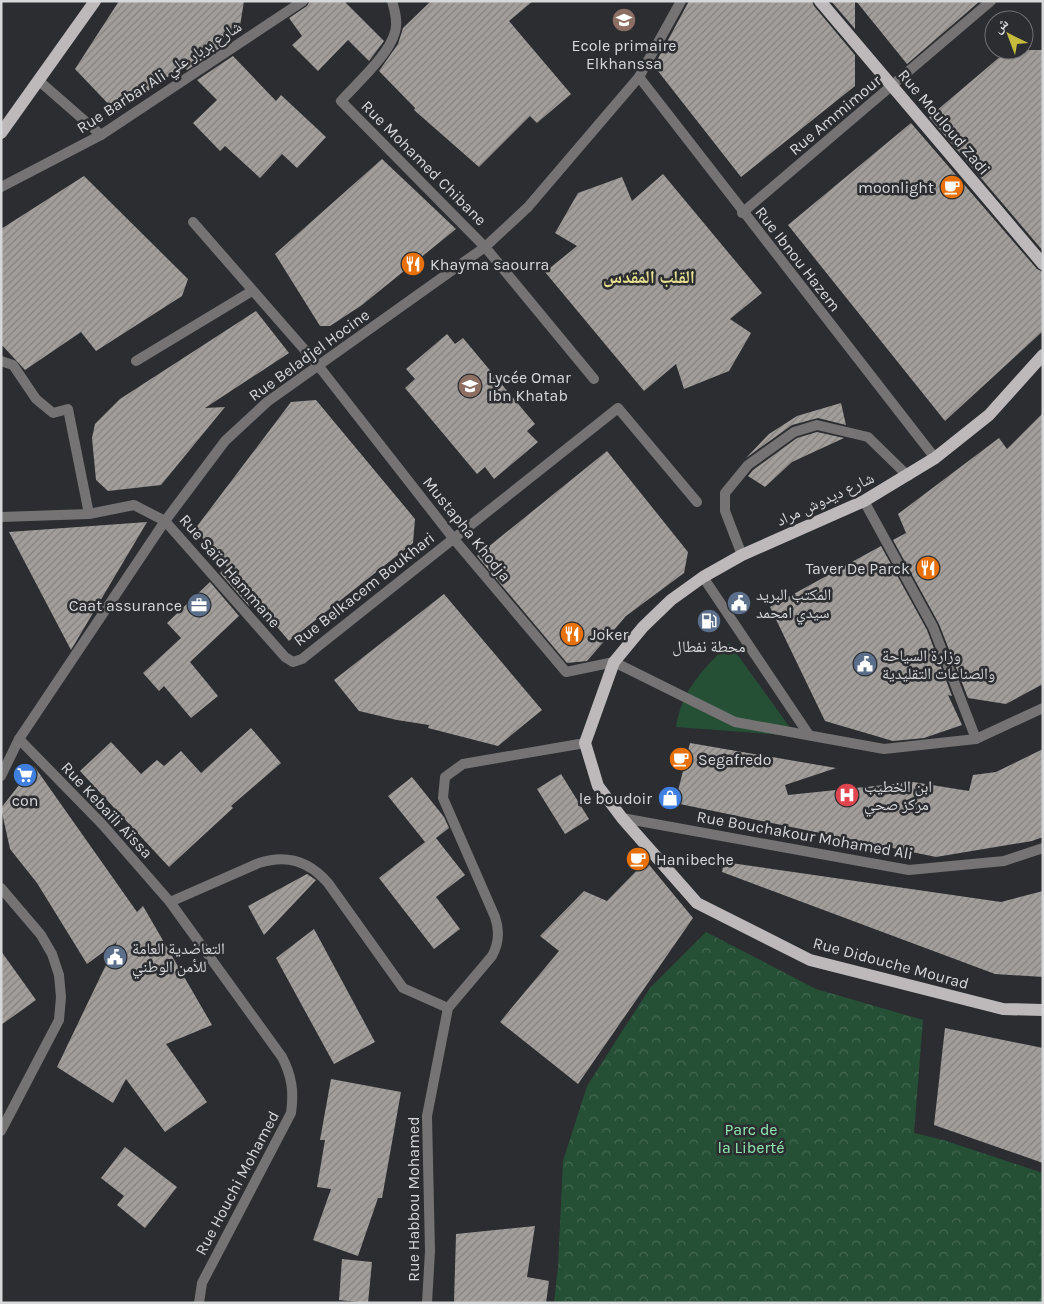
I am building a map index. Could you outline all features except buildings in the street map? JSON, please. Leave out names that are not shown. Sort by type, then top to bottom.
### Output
[{"type":"main road","points":[[1,133],[95,1]]},
{"type":"main road","name":"Rue Mouloud Zadi","points":[[820,1],[1043,264]]},
{"type":"main road","name":"شارع ديدوش مراد","points":[[614,662],[643,627],[671,600],[703,577],[742,554],[864,502],[935,458],[989,415],[1043,355]]},
{"type":"main road","points":[[585,743],[614,662]]},
{"type":"main road","name":"Rue Didouche Mourad","points":[[585,743],[598,786],[622,818],[697,903],[810,960],[1003,1009],[1043,1010]]},
{"type":"street","name":"Rue Barbar Ali شارع بربار علي","points":[[1,187],[101,136],[303,1]]},
{"type":"street","name":"Rue Mohamed Chibane","points":[[392,1],[396,15],[395,32],[387,49],[341,100],[485,247],[594,379]]},
{"type":"street","name":"Rue Beladjel Hocine","points":[[1,776],[19,739],[165,520],[225,441],[267,402],[317,364],[485,247],[528,207],[639,78],[681,1]]},
{"type":"street","name":"Rue Ammimour","points":[[742,213],[991,1]]},
{"type":"street","name":"Rue Ibnou Hazem","points":[[639,78],[742,213],[935,458]]},
{"type":"street","points":[[38,80],[101,136]]},
{"type":"street","name":"Mustapha Khodja","points":[[193,222],[317,364],[453,538],[566,672],[614,662]]},
{"type":"street","points":[[136,361],[252,291]]},
{"type":"street","points":[[1,361],[13,365],[36,399],[53,413],[68,409],[89,514]]},
{"type":"street","name":"Rue Belkacem Boukhari","points":[[293,662],[302,659],[618,408],[697,502]]},
{"type":"street","points":[[742,554],[725,511],[725,493],[748,465],[794,432],[817,425],[868,437],[908,476]]},
{"type":"street","points":[[864,502],[933,627],[976,739]]},
{"type":"street","points":[[1,517],[89,514],[134,505],[165,520]]},
{"type":"street","name":"Rue Saïd Hammane","points":[[165,520],[285,657],[293,662]]},
{"type":"street","points":[[703,577],[809,735]]},
{"type":"street","points":[[614,662],[735,722],[884,749],[976,739],[1043,708]]},
{"type":"street","name":"Rue Kebaïli Aïssa","points":[[19,739],[102,824],[170,902]]},
{"type":"street","points":[[170,902],[259,863],[278,858],[298,860],[320,873],[404,988],[448,1008],[492,956],[496,949],[499,933],[495,917],[443,798],[445,778],[463,764],[585,743]]},
{"type":"street","name":"Rue Bouchakour Mohamed Ali","points":[[622,818],[909,870],[1004,861],[1043,848]]},
{"type":"street","points":[[1,888],[41,934],[52,954],[59,975],[61,997],[60,1020],[1,1131]]},
{"type":"street","name":"Rue Houchi Mohamed","points":[[170,902],[282,1057],[292,1084],[291,1113],[286,1126],[202,1282],[199,1303]]},
{"type":"street","name":"Rue Habbou Mohamed","points":[[427,1303],[430,1251],[427,1116],[448,1008]]},
{"type":"green space","points":[[729,643],[796,736],[676,727],[683,702],[695,681]]},
{"type":"green space","name":"Parc de la Liberté","points":[[706,932],[816,989],[923,1020],[914,1133],[943,1140],[1043,1173],[1043,1303],[554,1303],[558,1267],[563,1161],[587,1086],[650,988]]},
{"type":"place","name":"Ecole primaire Elkhanssa","points":[[624,20]]},
{"type":"place","name":"moonlight","points":[[952,187]]},
{"type":"place","name":"Khayma saourra","points":[[413,264]]},
{"type":"place","name":"Lycée Omar Ibn Khatab","points":[[470,386]]},
{"type":"place","name":"Taver De Parck","points":[[928,568]]},
{"type":"place","name":"المكتب البريد سيدي امحمد","points":[[739,603]]},
{"type":"place","name":"Caat assurance","points":[[199,605]]},
{"type":"place","name":"محطة نفطال","points":[[709,621]]},
{"type":"place","name":"Joker","points":[[572,634]]},
{"type":"place","name":"وزارة السياحة والصناعات التقليدية","points":[[865,664]]},
{"type":"place","name":"Segafredo","points":[[681,759]]},
{"type":"place","name":"con","points":[[25,775]]},
{"type":"place","name":"ابن الخطيب مركز صحي","points":[[847,795]]},
{"type":"place","name":"le boudoir","points":[[670,798]]},
{"type":"place","name":"Hanibeche","points":[[638,859]]},
{"type":"place","name":"التعاضدية العامة للأمن الوطني","points":[[115,957]]},
{"type":"district","name":"القلب المقدس","points":[[649,277]]}]
